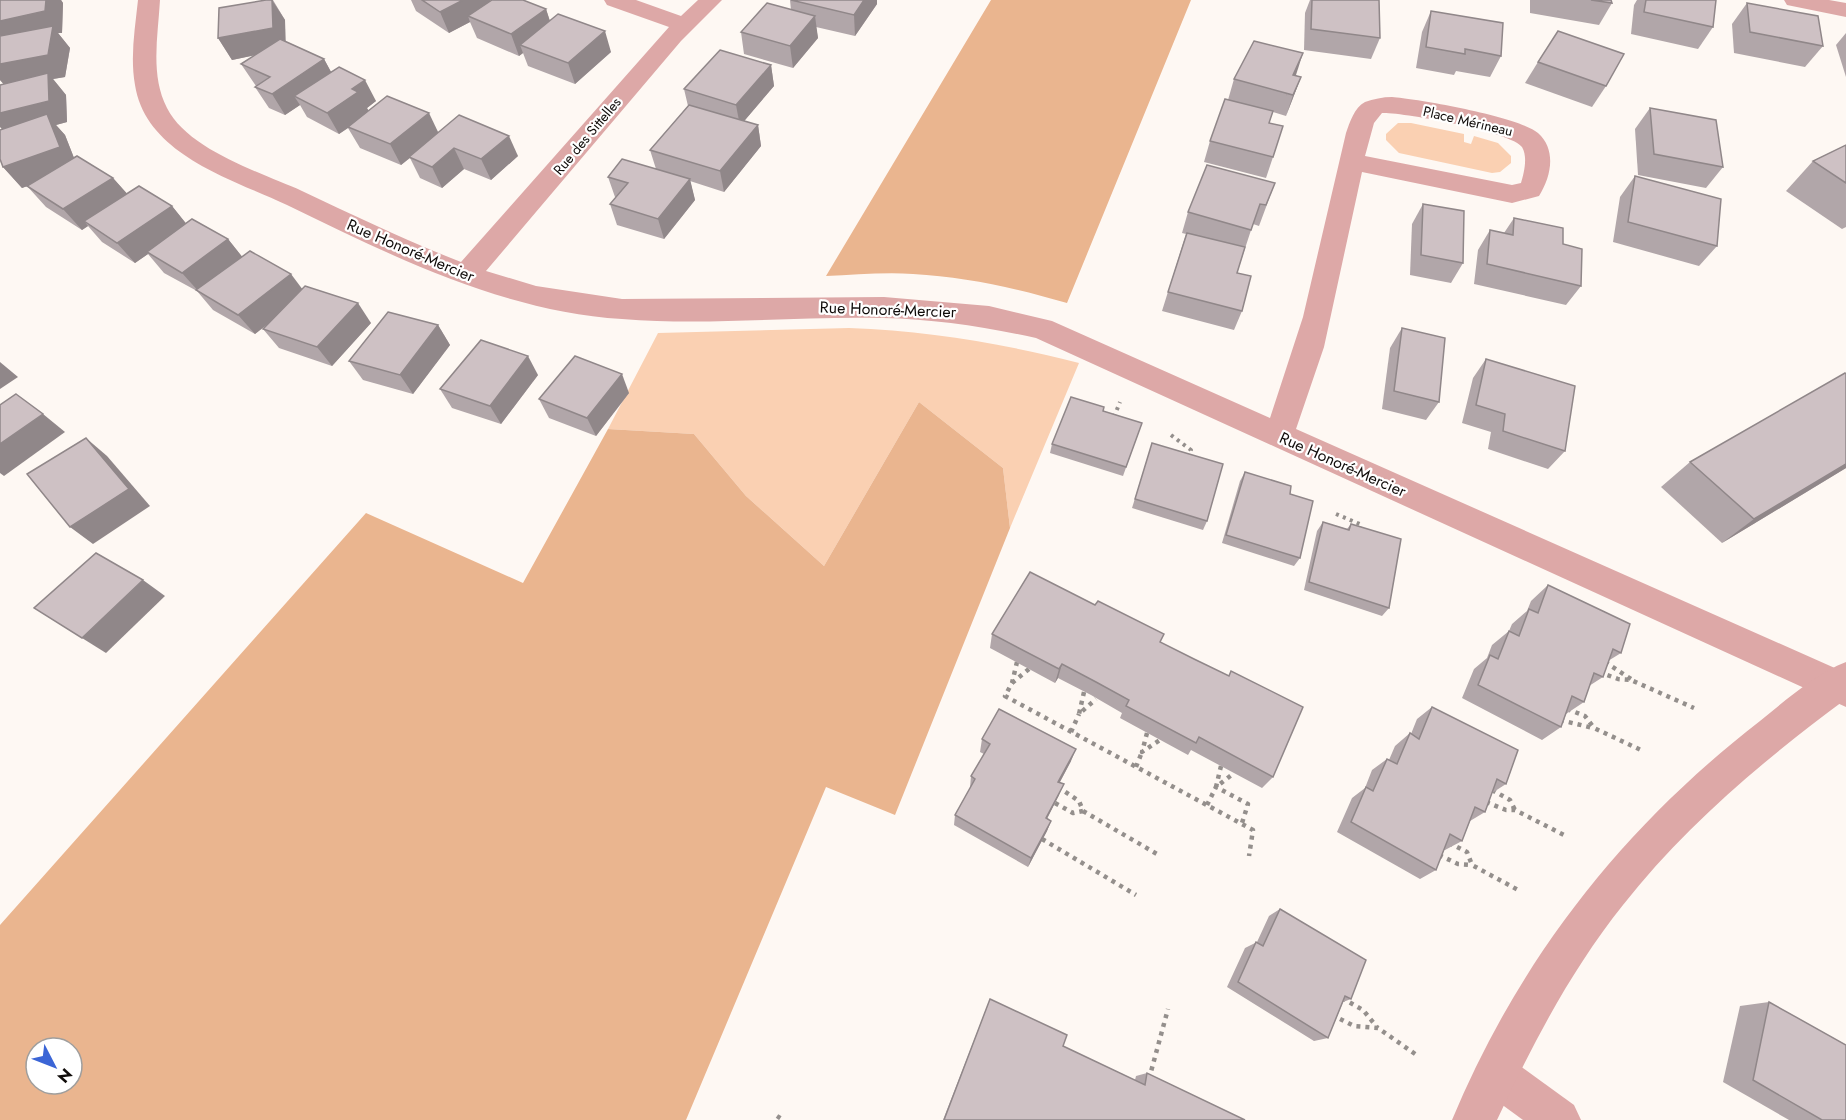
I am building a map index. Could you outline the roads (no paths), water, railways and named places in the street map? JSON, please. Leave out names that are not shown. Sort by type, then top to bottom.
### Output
[{"type":"street","name":"Rue Honoré-Mercier","points":[[149,0],[145,54],[148,93],[156,114],[177,137],[217,161],[376,238],[466,275],[560,302],[623,309],[916,307],[1004,319],[1060,337],[1843,684]]},
{"type":"street","points":[[615,0],[683,24]]},
{"type":"street","name":"Rue des Sittelles","points":[[466,275],[500,239],[683,24],[711,0]]},
{"type":"street","points":[[1795,0],[1846,9]]},
{"type":"street","name":"Place Mérineau","points":[[1279,434],[1298,389],[1353,162],[1365,116],[1373,108],[1384,105],[1405,107],[1516,132],[1530,139],[1538,154],[1533,185],[1530,190],[1512,194],[1353,162]]},
{"type":"street","points":[[1474,1120],[1529,1013],[1563,957],[1632,864],[1727,769],[1843,684]]},
{"type":"street","points":[[1497,1075],[1559,1120]]}]
